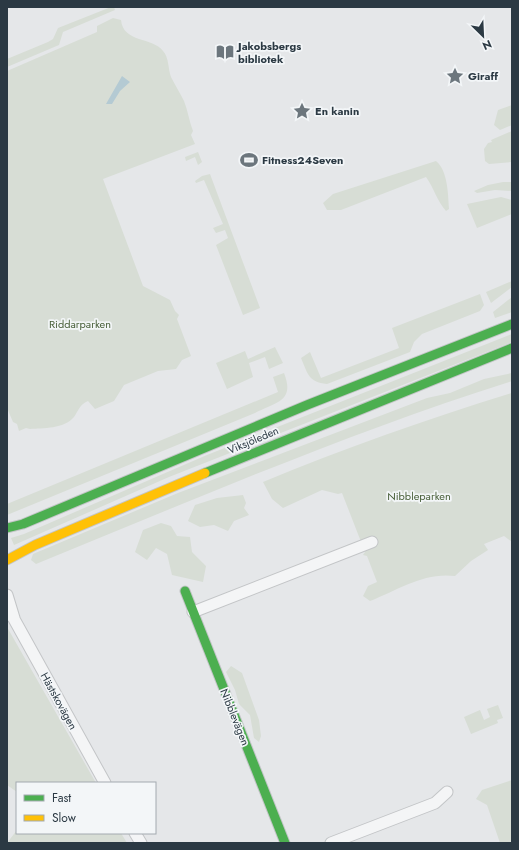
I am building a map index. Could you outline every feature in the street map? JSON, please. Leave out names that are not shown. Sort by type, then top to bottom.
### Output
[{"type":"main road","name":"Viksjöleden","points":[[7,528],[23,524],[307,405],[512,324]]},
{"type":"main road","name":"Viksjöleden","points":[[7,560],[35,545],[274,444],[512,348]]},
{"type":"main road","name":"Nibblevägen","points":[[185,591],[285,843]]},
{"type":"street","points":[[193,612],[372,542]]},
{"type":"street","name":"Hästskovägen","points":[[7,595],[10,615],[104,782]]},
{"type":"street","points":[[331,843],[435,803],[447,792]]},
{"type":"street","points":[[136,834],[141,843]]},
{"type":"green space","points":[[114,7],[115,10],[63,32],[59,45],[7,67],[7,59],[53,39],[58,28]]},
{"type":"green space","name":"Riddarparken","points":[[113,18],[121,20],[127,33],[152,43],[163,51],[171,77],[184,101],[193,131],[191,135],[195,144],[103,179],[143,286],[170,300],[175,311],[179,315],[177,319],[191,356],[182,360],[176,369],[158,371],[124,385],[114,401],[95,409],[88,401],[81,406],[70,421],[65,424],[47,428],[26,428],[19,431],[17,424],[13,422],[7,408],[7,71],[97,32],[97,26]]},
{"type":"green space","points":[[512,105],[512,125],[500,130],[494,125],[498,110]]},
{"type":"green space","points":[[512,131],[512,162],[489,164],[485,161],[484,149],[488,143],[492,142],[491,140]]},
{"type":"green space","points":[[198,152],[202,162],[198,165],[195,157],[186,161],[185,157]]},
{"type":"green space","points":[[436,161],[443,171],[447,183],[449,209],[446,211],[426,177],[341,210],[327,210],[323,203],[333,194]]},
{"type":"green space","points":[[210,174],[260,308],[243,315],[216,245],[228,238],[225,230],[216,233],[213,228],[223,224],[204,180],[196,183],[195,181],[202,176]]},
{"type":"green space","points":[[512,182],[512,191],[495,190],[477,193],[474,191],[488,185]]},
{"type":"green space","points":[[501,197],[512,200],[512,214],[477,228],[467,204]]},
{"type":"green space","points":[[512,281],[512,287],[491,303],[486,292]]},
{"type":"green space","points":[[480,294],[484,305],[480,311],[422,334],[414,342],[410,352],[327,384],[312,379],[307,373],[301,358],[310,352],[321,378],[399,348],[392,328]]},
{"type":"green space","points":[[512,297],[512,312],[495,318],[493,312]]},
{"type":"green space","points":[[512,334],[512,342],[169,477],[14,545],[11,538],[24,534],[207,455]]},
{"type":"green space","points":[[275,347],[283,363],[269,369],[265,357],[249,363],[253,377],[227,389],[216,363],[245,351],[248,359]]},
{"type":"green space","points":[[284,373],[287,382],[287,390],[282,399],[277,403],[7,515],[7,504],[278,392],[273,377]]},
{"type":"green space","points":[[512,373],[512,381],[391,422],[332,444],[36,564],[31,560],[33,554],[178,493],[427,398],[450,393],[484,379]]},
{"type":"green space","name":"Nibbleparken","points":[[512,393],[512,542],[504,536],[484,544],[488,550],[471,561],[455,576],[444,575],[422,579],[370,601],[363,596],[368,586],[377,582],[367,556],[363,555],[365,552],[342,493],[338,494],[322,490],[283,508],[272,499],[263,482],[387,434]]},
{"type":"green space","points":[[243,495],[246,503],[244,508],[249,515],[234,521],[228,531],[214,525],[200,527],[188,521],[195,505],[217,498]]},
{"type":"green space","points":[[161,523],[171,526],[177,536],[190,537],[192,552],[206,566],[203,582],[172,575],[167,554],[156,548],[147,560],[135,552],[143,530]]},
{"type":"green space","points":[[7,627],[95,782],[16,782],[16,791],[7,785]]},
{"type":"green space","points":[[231,666],[242,673],[259,720],[261,736],[259,742],[254,738],[250,715],[239,704],[235,690],[226,672]]},
{"type":"green space","points":[[498,705],[503,718],[497,720],[498,723],[471,734],[464,717],[480,710],[484,720],[490,717],[487,709]]},
{"type":"green space","points":[[512,780],[512,843],[500,843],[487,805],[476,799],[482,790]]},
{"type":"green space","points":[[16,831],[16,834],[122,834],[127,843],[7,843]]},
{"type":"water","points":[[122,76],[130,82],[120,91],[112,104],[106,104]]},
{"type":"traffic: fast","points":[[7,528],[23,524],[307,405],[512,324]]},
{"type":"traffic: fast","points":[[205,473],[512,348]]},
{"type":"traffic: fast","points":[[185,591],[285,843]]},
{"type":"traffic: slow","points":[[7,560],[35,545],[205,473]]},
{"type":"place","name":"Jakobsbergs bibliotek","points":[[225,52]]},
{"type":"place","name":"Giraff","points":[[455,76]]},
{"type":"place","name":"En kanin","points":[[302,111]]},
{"type":"place","name":"Fitness24Seven","points":[[249,160]]}]
